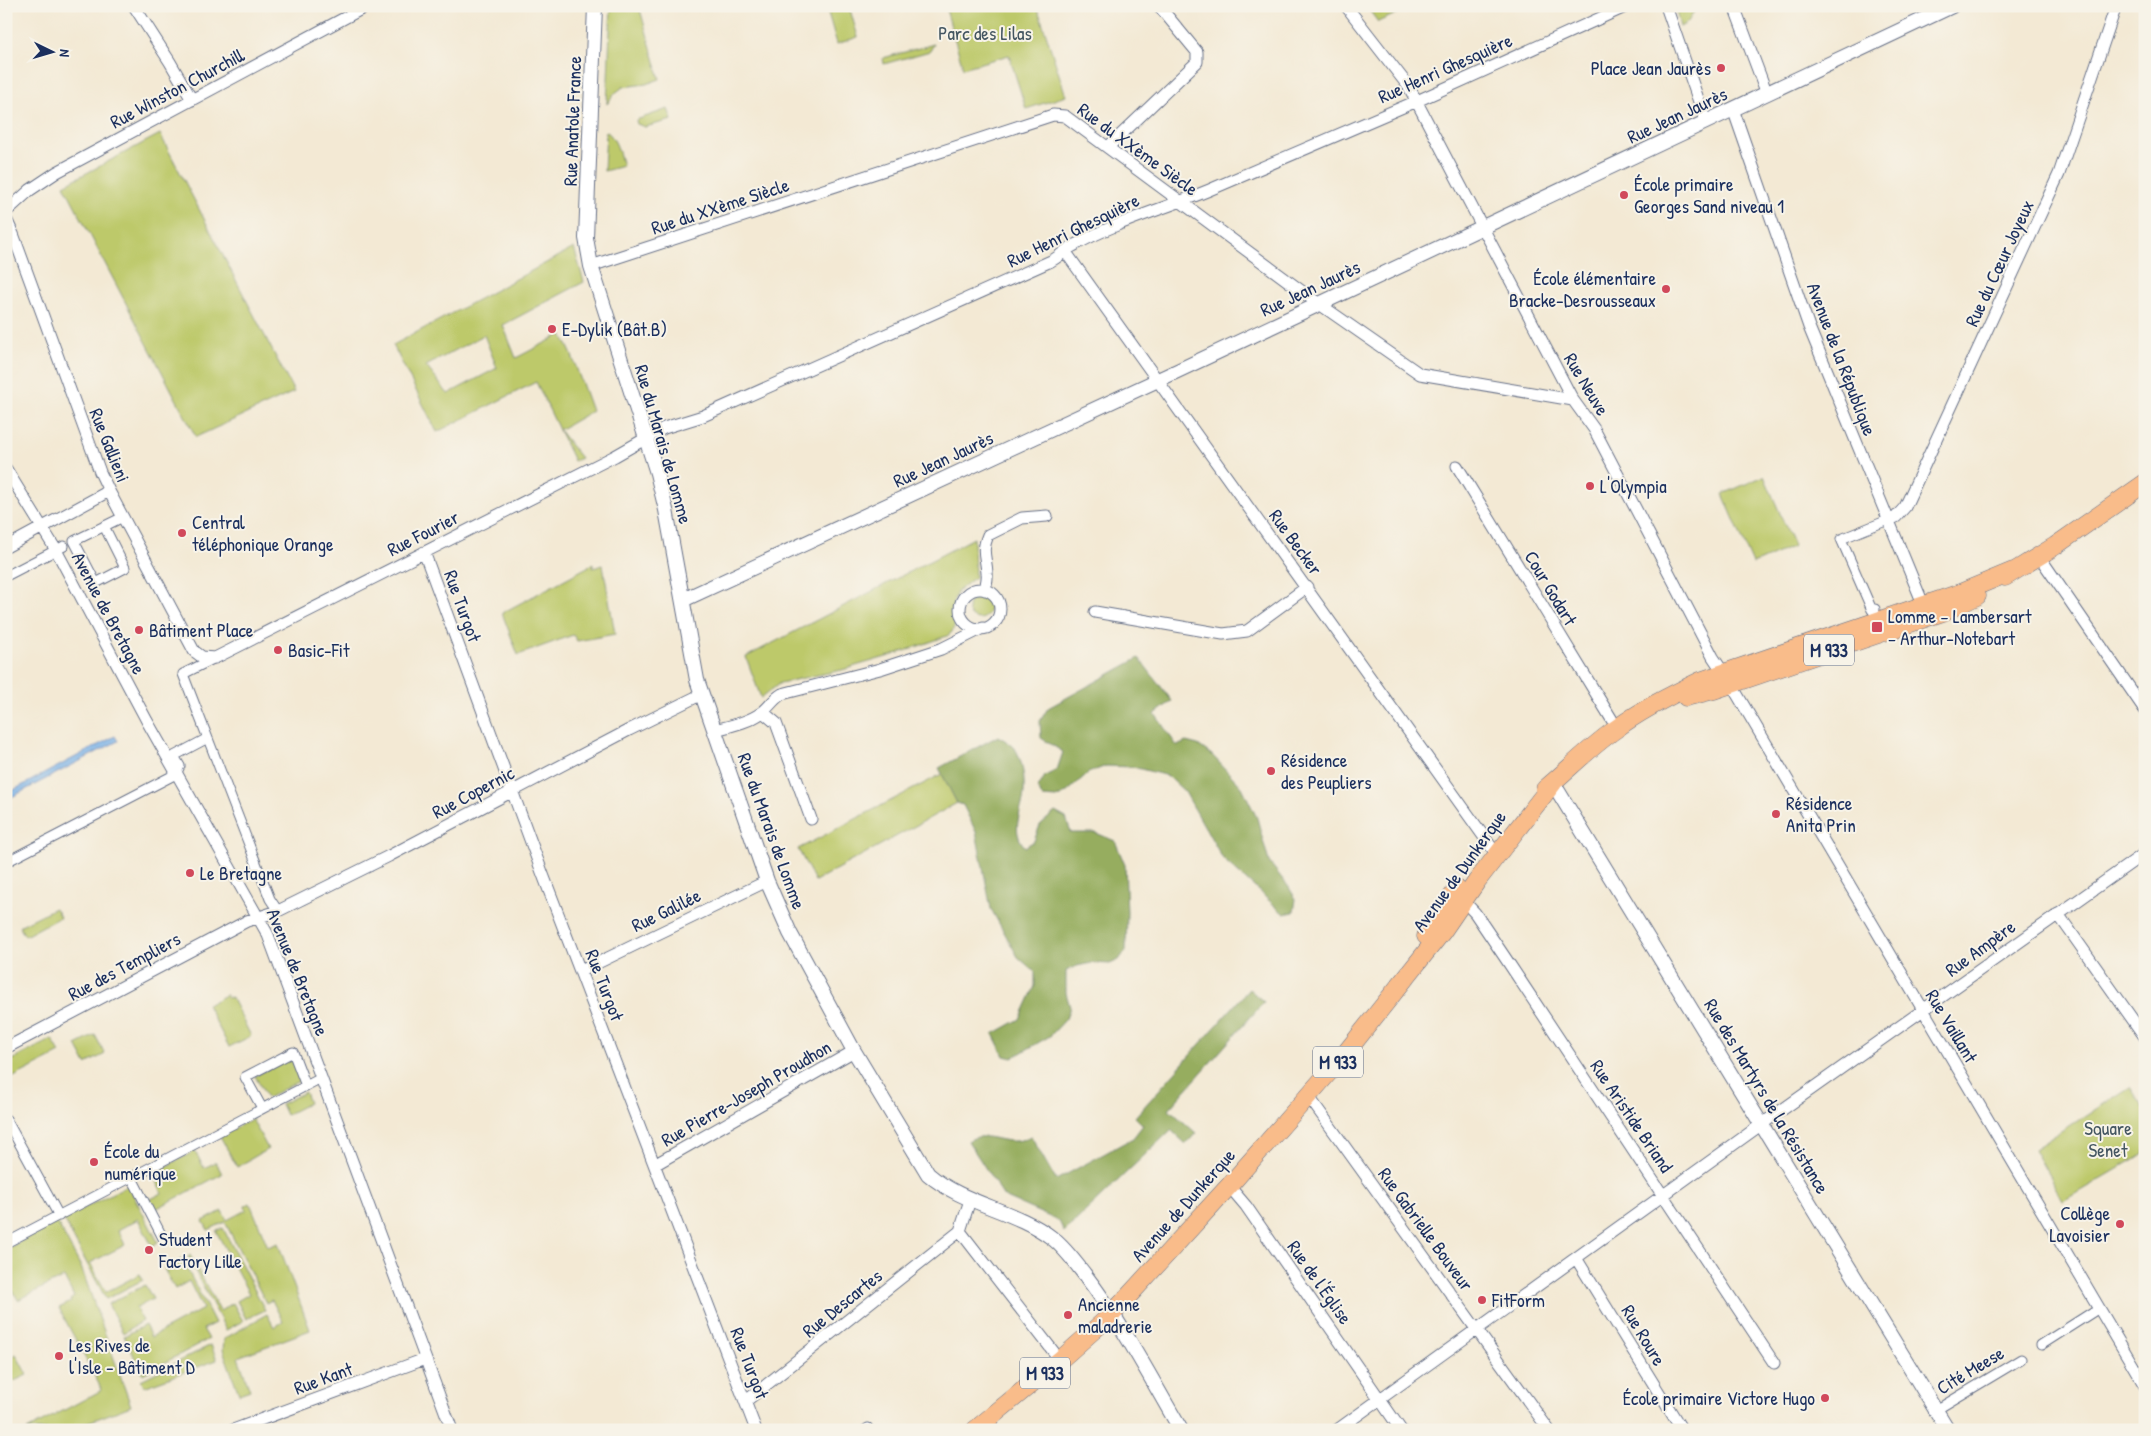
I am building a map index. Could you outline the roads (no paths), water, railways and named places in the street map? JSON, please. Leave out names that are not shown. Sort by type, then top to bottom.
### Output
[{"type":"main road","name":"Avenue de Dunkerque","points":[[975,1430],[1060,1360],[1112,1314],[1229,1186],[1309,1097],[1442,932],[1459,896],[1493,850],[1553,782],[1582,755],[1617,728],[1656,705],[1727,678],[1926,611],[2014,571],[2145,483]]},
{"type":"street","points":[[134,6],[192,100]]},
{"type":"street","name":"Rue Anatole France","points":[[586,238],[595,6]]},
{"type":"street","points":[[1108,146],[1197,62],[1197,52],[1158,6]]},
{"type":"street","name":"Rue Neuve","points":[[1346,6],[1409,87],[1417,101],[1573,400],[1594,429],[1660,557],[1727,678]]},
{"type":"street","name":"Rue Henri Ghesquière","points":[[646,437],[664,428],[703,416],[1051,261],[1077,244],[1157,209],[1181,202],[1417,101],[1627,6]]},
{"type":"street","points":[[1666,6],[1706,122]]},
{"type":"street","points":[[1734,6],[1767,94]]},
{"type":"street","name":"Rue Jean Jaurès","points":[[683,600],[1158,380],[1952,6]]},
{"type":"street","name":"Rue du Cœur Joyeux","points":[[1888,520],[1896,517],[1905,507],[2059,174],[2116,6]]},
{"type":"street","name":"Rue Winston Churchill","points":[[7,214],[30,190],[57,172],[360,8]]},
{"type":"street","name":"Avenue de la République","points":[[1733,110],[1803,309],[1926,611]]},
{"type":"street","name":"Rue du XXème Siècle","points":[[591,266],[1053,115],[1065,116],[1319,304],[1420,374],[1573,400]]},
{"type":"street","name":"Rue Gallieni","points":[[7,214],[100,472],[194,651],[202,657],[215,658]]},
{"type":"street","name":"Rue du Marais de Lomme","points":[[586,238],[591,266],[646,437],[666,510],[702,694],[767,881],[790,933],[854,1051],[928,1174],[939,1183],[970,1200],[1006,1214],[1052,1238],[1079,1268],[1112,1314],[1181,1430]]},
{"type":"street","name":"Rue Becker","points":[[1065,252],[1307,587],[1493,850]]},
{"type":"street","name":"Rue Fourier","points":[[215,658],[615,456],[646,437]]},
{"type":"street","name":"Cour Godart","points":[[1457,466],[1617,728]]},
{"type":"street","name":"Avenue de Bretagne","points":[[6,469],[42,527],[60,548],[176,774],[268,934],[452,1430]]},
{"type":"street","points":[[6,547],[109,491]]},
{"type":"street","points":[[985,590],[988,573],[984,560],[984,544],[988,535],[1022,518],[1046,516]]},
{"type":"street","points":[[104,526],[125,568],[96,583],[74,541],[104,526],[123,517]]},
{"type":"street","points":[[1875,609],[1872,610],[1841,539],[1888,520]]},
{"type":"street","points":[[6,576],[60,548]]},
{"type":"street","name":"Rue Turgot","points":[[424,552],[756,1430]]},
{"type":"street","points":[[2039,556],[2145,710]]},
{"type":"street","points":[[1095,612],[1223,634],[1246,631],[1307,587]]},
{"type":"street","points":[[715,730],[763,712],[773,700],[782,694],[880,669],[941,649],[994,622],[1000,610],[996,597],[985,590],[973,590],[967,593],[960,610],[965,622],[970,626],[982,628]]},
{"type":"street","name":"Avenue de Bretagne","points":[[215,658],[183,674],[206,739],[270,899],[278,911]]},
{"type":"street","name":"Rue Vaillant","points":[[1727,678],[2145,1386]]},
{"type":"street","name":"Rue Copernic","points":[[259,916],[278,911],[702,694]]},
{"type":"street","points":[[763,712],[776,723],[811,819]]},
{"type":"street","points":[[6,862],[176,774],[180,766],[174,756],[206,739]]},
{"type":"street","name":"Rue des Martyrs de la Résistance","points":[[1553,782],[1948,1430]]},
{"type":"street","name":"Rue Ampère","points":[[1337,1430],[1762,1124],[2145,853]]},
{"type":"street","name":"Rue Galilée","points":[[581,971],[767,881]]},
{"type":"street","name":"Rue Aristide Briand","points":[[1459,896],[1506,959],[1774,1363]]},
{"type":"street","points":[[2058,914],[2145,1037]]},
{"type":"street","name":"Rue des Templiers","points":[[6,1048],[259,916]]},
{"type":"street","name":"Rue Pierre-Joseph Proudhon","points":[[656,1164],[854,1051]]},
{"type":"street","points":[[262,1108],[245,1077],[293,1052],[306,1086]]},
{"type":"street","points":[[6,1243],[321,1078]]},
{"type":"street","name":"Rue Gabrielle Bouveur","points":[[1309,1097],[1549,1430]]},
{"type":"street","points":[[6,1119],[59,1216]]},
{"type":"street","points":[[132,1178],[164,1240]]},
{"type":"street","name":"Rue de l'Église","points":[[1229,1186],[1246,1206],[1401,1430]]},
{"type":"street","points":[[970,1200],[960,1231],[1060,1360]]},
{"type":"street","name":"Rue Descartes","points":[[746,1401],[960,1231]]},
{"type":"street","name":"Rue Roure","points":[[1576,1258],[1682,1430]]},
{"type":"street","points":[[2040,1346],[2099,1308]]},
{"type":"street","name":"Rue Kant","points":[[233,1430],[425,1358]]},
{"type":"street","name":"Cité Meese","points":[[1936,1410],[2021,1359]]},
{"type":"street","points":[[865,1430],[868,1428],[869,1430]]},
{"type":"water","points":[[115,736],[118,741],[6,800],[6,794]]},
{"type":"place","name":"Place Jean Jaurès","points":[[1721,68]]},
{"type":"place","name":"École primaire Georges Sand niveau 1","points":[[1624,195]]},
{"type":"place","name":"École élémentaire Bracke-Desrousseaux","points":[[1666,289]]},
{"type":"place","name":"E-Dylik (Bât.B)","points":[[552,329]]},
{"type":"place","name":"L'Olympia","points":[[1590,486]]},
{"type":"place","name":"Central téléphonique Orange","points":[[182,533]]},
{"type":"place","name":"Lomme – Lambersart – Arthur-Notebart","points":[[1877,627]]},
{"type":"place","name":"Bâtiment Place","points":[[139,630]]},
{"type":"place","name":"Basic-Fit","points":[[278,650]]},
{"type":"place","name":"Résidence des Peupliers","points":[[1271,771]]},
{"type":"place","name":"Résidence Anita Prin","points":[[1776,814]]},
{"type":"place","name":"Le Bretagne","points":[[190,873]]},
{"type":"place","name":"École du numérique","points":[[94,1162]]},
{"type":"place","name":"Collège Lavoisier","points":[[2120,1224]]},
{"type":"place","name":"Student Factory Lille","points":[[149,1250]]},
{"type":"place","name":"FitForm","points":[[1482,1300]]},
{"type":"place","name":"Ancienne maladrerie","points":[[1068,1315]]},
{"type":"place","name":"Les Rives de l'Isle - Bâtiment D","points":[[59,1356]]},
{"type":"place","name":"École primaire Victore Hugo","points":[[1825,1398]]},
{"type":"park label","name":"Parc des Lilas","points":[[985,33]]},
{"type":"park label","name":"Square Senet","points":[[2108,1139]]}]
